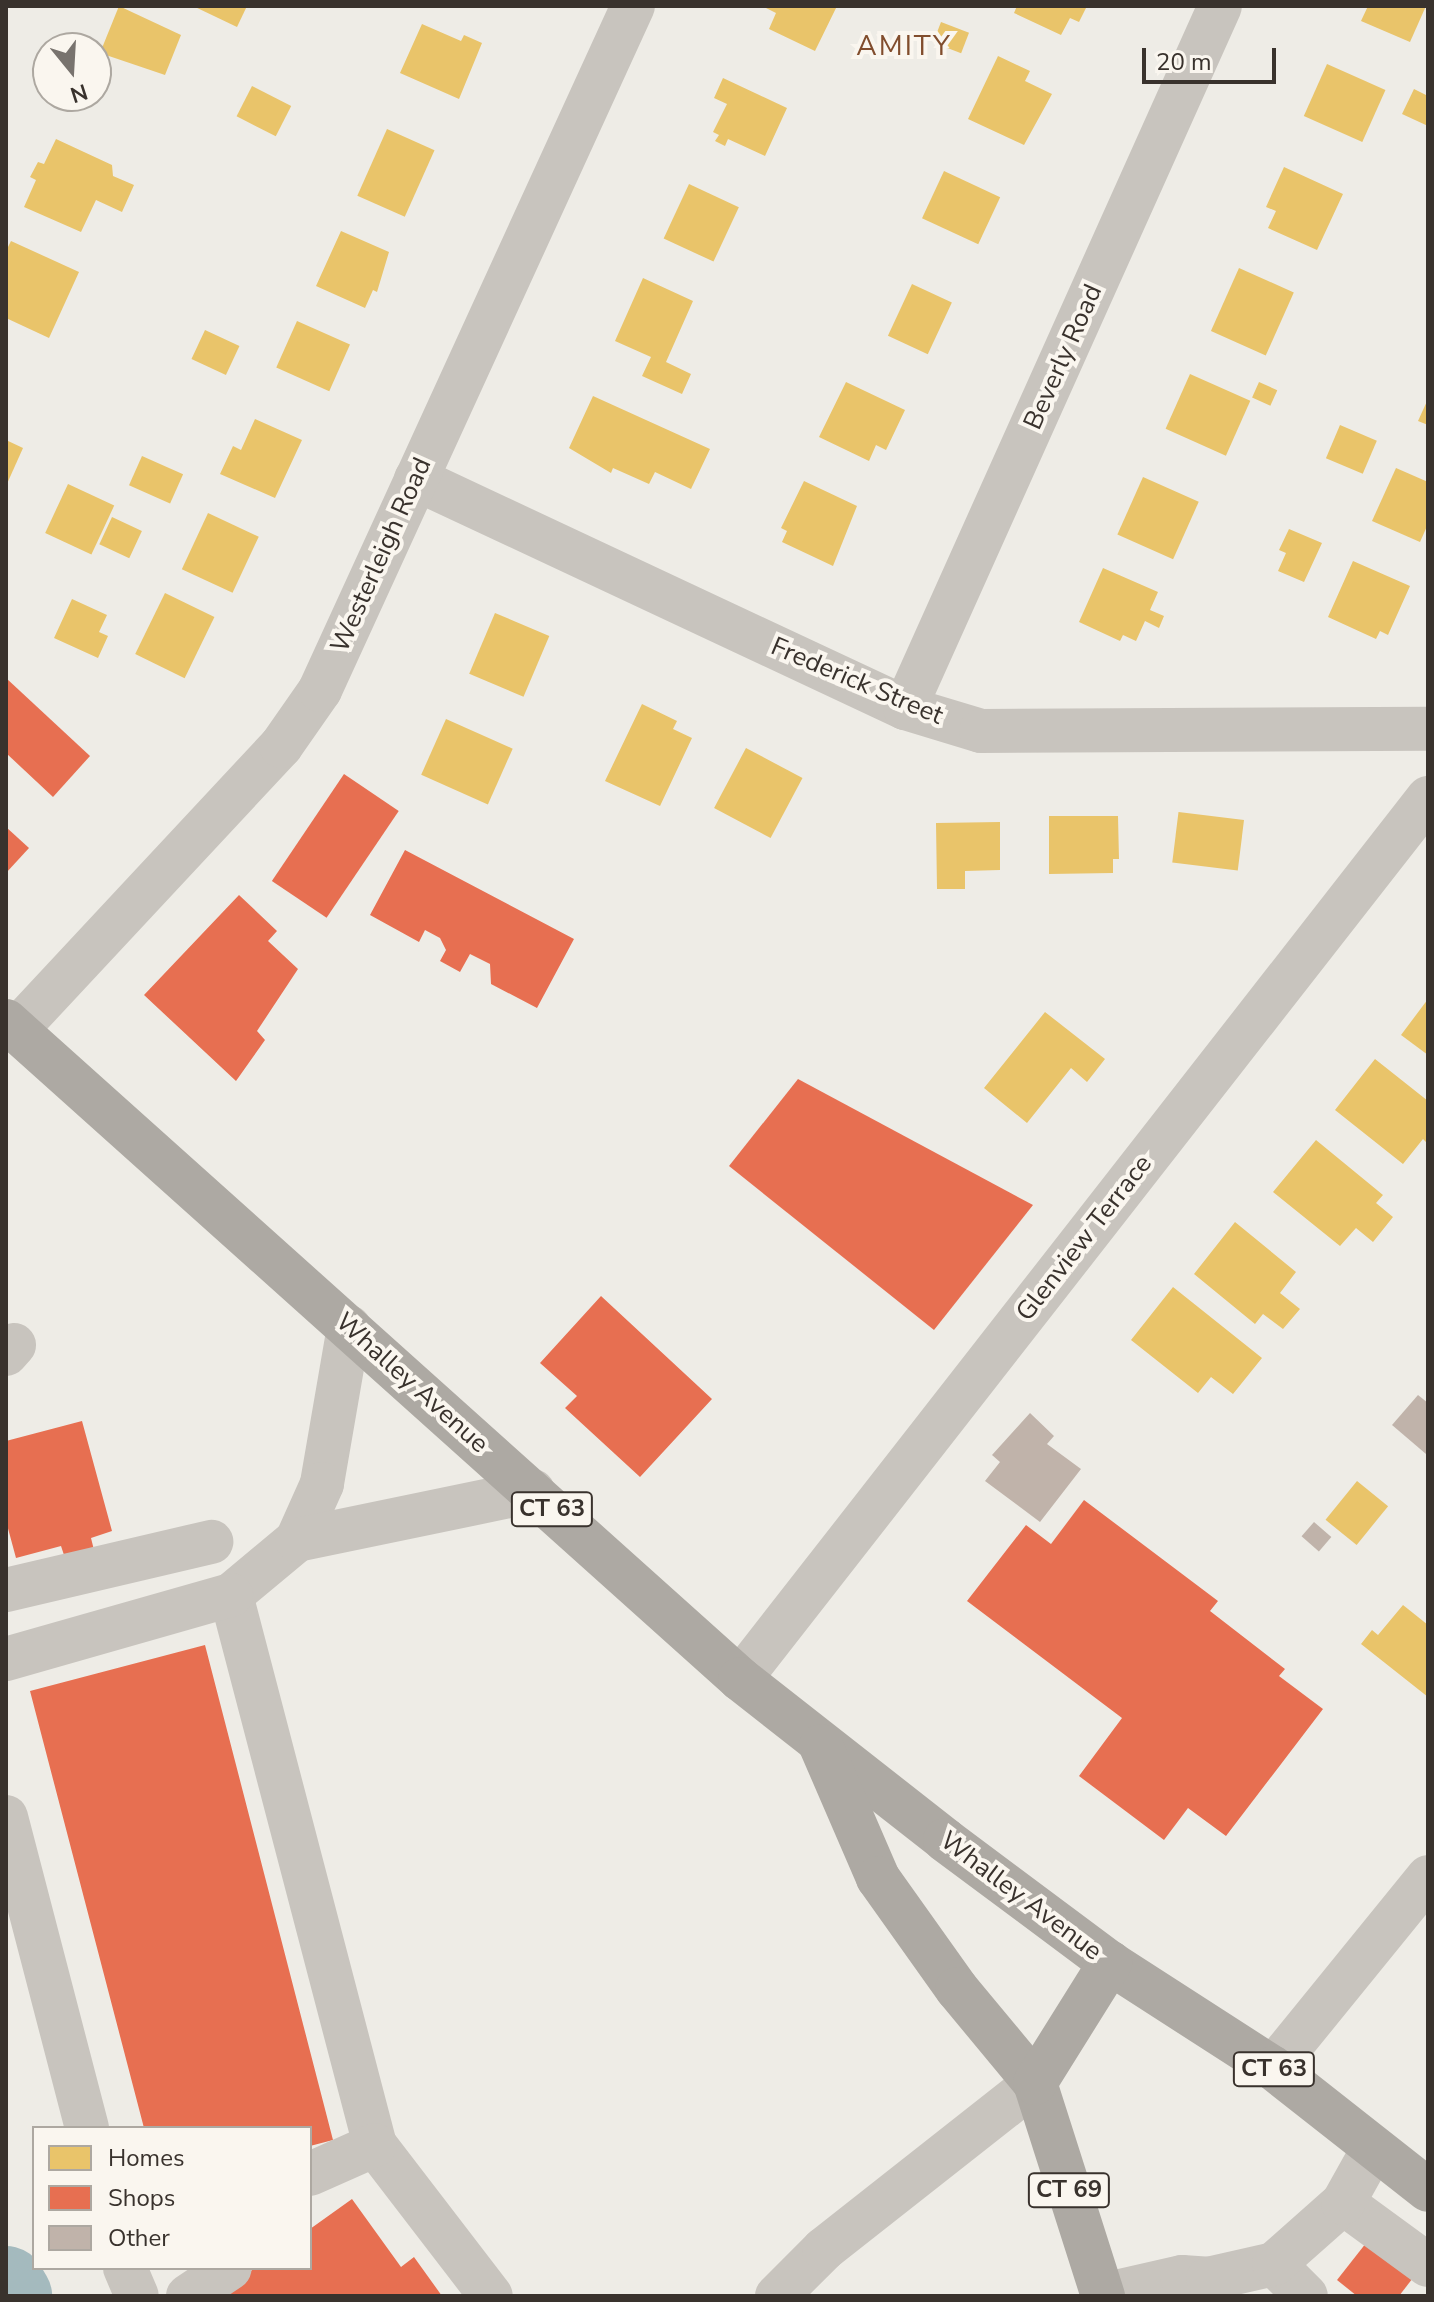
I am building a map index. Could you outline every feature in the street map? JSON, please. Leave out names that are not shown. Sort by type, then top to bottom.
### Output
[{"type":"main road","name":"Whalley Avenue","points":[[11,1025],[740,1679],[819,1743],[1110,1963],[1035,2083]]},
{"type":"main road","name":"Whalley Avenue","points":[[819,1743],[878,1878],[957,1989],[1035,2083],[1103,2296]]},
{"type":"main road","name":"CT 63","points":[[1110,1963],[1273,2068],[1428,2190]]},
{"type":"street","name":"Westerleigh Road","points":[[11,1025],[281,746],[320,690],[633,6]]},
{"type":"street","name":"Beverly Road","points":[[905,708],[1220,6]]},
{"type":"street","name":"Frederick Street","points":[[416,479],[905,708],[981,731],[1428,729]]},
{"type":"street","name":"Glenview Terrace","points":[[740,1679],[792,1606],[1428,798]]},
{"type":"street","points":[[6,1659],[231,1595],[297,1540],[322,1484],[349,1327]]},
{"type":"street","points":[[297,1540],[533,1491]]},
{"type":"street","points":[[6,1590],[211,1542]]},
{"type":"street","points":[[231,1595],[375,2145],[491,2296]]},
{"type":"street","points":[[6,1817],[86,2126]]},
{"type":"street","points":[[1273,2068],[1428,1877]]},
{"type":"street","points":[[777,2296],[824,2249],[1035,2083]]},
{"type":"street","points":[[312,2173],[375,2145]]},
{"type":"street","points":[[1103,2296],[1182,2277],[1210,2288],[1274,2264],[1343,2203],[1373,2149]]},
{"type":"street","points":[[1343,2203],[1428,2265]]},
{"type":"street","points":[[1274,2264],[1306,2296]]},
{"type":"street","points":[[126,2270],[137,2296]]},
{"type":"street","points":[[188,2296],[227,2270]]},
{"type":"green space","points":[[6,2251],[32,2296],[6,2296]]},
{"type":"building: Homes","points":[[119,6],[181,35],[165,75],[112,57],[112,32],[108,32]]},
{"type":"building: Homes","points":[[193,6],[247,6],[237,27]]},
{"type":"building: Homes","points":[[762,6],[837,6],[815,51],[769,29],[776,13]]},
{"type":"building: Homes","points":[[1017,6],[1087,6],[1079,22],[1070,18],[1061,35],[1014,13]]},
{"type":"building: Homes","points":[[1368,6],[1426,6],[1410,42],[1361,21]]},
{"type":"building: Homes","points":[[941,22],[969,33],[961,53],[933,43]]},
{"type":"building: Homes","points":[[422,24],[461,41],[464,35],[482,43],[459,99],[400,73]]},
{"type":"building: Homes","points":[[998,56],[1030,71],[1025,81],[1052,94],[1024,145],[968,119]]},
{"type":"building: Homes","points":[[1327,64],[1385,90],[1362,142],[1304,116]]},
{"type":"building: Homes","points":[[723,78],[787,108],[765,156],[728,139],[725,146],[715,141],[719,135],[713,132],[727,104],[714,98]]},
{"type":"building: Homes","points":[[252,86],[291,106],[276,136],[237,116]]},
{"type":"building: Homes","points":[[1414,89],[1428,96],[1428,126],[1402,114]]},
{"type":"building: Homes","points":[[387,129],[435,150],[405,217],[357,196]]},
{"type":"building: Homes","points":[[56,139],[112,165],[113,176],[134,185],[122,212],[96,200],[81,232],[24,207],[36,180],[30,177],[38,162],[44,164]]},
{"type":"building: Homes","points":[[1284,167],[1343,194],[1317,250],[1268,228],[1276,211],[1266,207]]},
{"type":"building: Homes","points":[[944,171],[1000,197],[978,244],[922,218]]},
{"type":"building: Homes","points":[[689,184],[739,207],[713,262],[664,238]]},
{"type":"building: Homes","points":[[341,231],[389,252],[377,292],[373,290],[365,308],[316,286]]},
{"type":"building: Homes","points":[[11,241],[79,272],[49,338],[6,318],[6,251]]},
{"type":"building: Homes","points":[[1239,268],[1294,292],[1266,355],[1211,331]]},
{"type":"building: Homes","points":[[643,278],[693,301],[666,362],[691,374],[682,394],[642,376],[651,357],[615,341]]},
{"type":"building: Homes","points":[[912,284],[952,303],[928,354],[888,336]]},
{"type":"building: Homes","points":[[297,321],[350,345],[329,391],[276,368]]},
{"type":"building: Homes","points":[[205,330],[239,346],[226,375],[191,359]]},
{"type":"building: Homes","points":[[1190,374],[1250,401],[1226,456],[1166,429]]},
{"type":"building: Homes","points":[[846,382],[905,410],[886,450],[876,445],[869,461],[819,437]]},
{"type":"building: Homes","points":[[1259,382],[1277,390],[1270,406],[1252,398]]},
{"type":"building: Homes","points":[[593,396],[710,449],[691,489],[655,472],[649,484],[613,468],[611,473],[569,448]]},
{"type":"building: Homes","points":[[1428,399],[1428,425],[1418,421]]},
{"type":"building: Homes","points":[[255,419],[302,440],[275,498],[220,474],[233,446],[241,450]]},
{"type":"building: Homes","points":[[1340,425],[1377,441],[1363,474],[1326,458]]},
{"type":"building: Homes","points":[[6,440],[23,448],[6,486]]},
{"type":"building: Homes","points":[[142,456],[183,474],[170,504],[129,485]]},
{"type":"building: Homes","points":[[1396,468],[1428,482],[1428,524],[1420,542],[1372,521]]},
{"type":"building: Homes","points":[[1143,477],[1199,502],[1173,559],[1117,535]]},
{"type":"building: Homes","points":[[804,481],[857,506],[833,566],[782,542],[787,531],[781,528]]},
{"type":"building: Homes","points":[[68,484],[114,506],[91,554],[45,533]]},
{"type":"building: Homes","points":[[208,513],[259,537],[233,593],[182,569]]},
{"type":"building: Homes","points":[[112,517],[142,531],[129,558],[99,544]]},
{"type":"building: Homes","points":[[1289,529],[1322,543],[1304,582],[1278,571],[1286,553],[1279,550]]},
{"type":"building: Homes","points":[[1353,561],[1410,586],[1388,635],[1380,631],[1376,639],[1328,617]]},
{"type":"building: Homes","points":[[1103,568],[1158,592],[1150,610],[1164,616],[1159,628],[1145,621],[1136,641],[1123,635],[1120,641],[1079,622]]},
{"type":"building: Homes","points":[[165,593],[214,617],[185,678],[135,654]]},
{"type":"building: Homes","points":[[72,599],[107,615],[99,632],[108,636],[98,658],[54,638]]},
{"type":"building: Homes","points":[[495,613],[549,636],[524,697],[469,674]]},
{"type":"building: Homes","points":[[642,704],[677,721],[673,729],[692,738],[660,806],[605,781]]},
{"type":"building: Homes","points":[[446,719],[513,749],[488,804],[421,775]]},
{"type":"building: Homes","points":[[746,748],[803,778],[771,838],[714,808]]},
{"type":"building: Homes","points":[[1178,812],[1244,820],[1238,871],[1172,863]]},
{"type":"building: Homes","points":[[1049,816],[1118,816],[1119,859],[1113,859],[1113,873],[1049,874]]},
{"type":"building: Homes","points":[[1000,822],[1000,870],[965,871],[965,889],[937,889],[936,823]]},
{"type":"building: Homes","points":[[1428,999],[1428,1055],[1401,1035]]},
{"type":"building: Homes","points":[[1045,1012],[1105,1059],[1087,1082],[1071,1068],[1027,1123],[984,1088]]},
{"type":"building: Homes","points":[[1375,1059],[1428,1101],[1428,1144],[1423,1139],[1403,1164],[1335,1110]]},
{"type":"building: Homes","points":[[1316,1140],[1383,1195],[1376,1203],[1393,1217],[1373,1242],[1356,1228],[1340,1246],[1273,1192]]},
{"type":"building: Homes","points":[[1235,1222],[1296,1272],[1280,1293],[1300,1309],[1283,1329],[1263,1314],[1255,1324],[1194,1274]]},
{"type":"building: Homes","points":[[1173,1287],[1262,1358],[1233,1394],[1211,1377],[1198,1393],[1131,1340]]},
{"type":"building: Homes","points":[[1357,1481],[1388,1506],[1357,1545],[1326,1520]]},
{"type":"building: Homes","points":[[1403,1605],[1428,1625],[1428,1697],[1361,1644],[1372,1630],[1378,1635]]},
{"type":"building: Shops","points":[[6,678],[90,756],[53,797],[6,753]]},
{"type":"building: Shops","points":[[344,774],[399,811],[327,918],[272,881]]},
{"type":"building: Shops","points":[[6,827],[29,848],[6,873]]},
{"type":"building: Shops","points":[[405,850],[574,939],[537,1008],[491,984],[490,964],[470,954],[460,972],[440,961],[446,950],[440,938],[425,930],[419,942],[370,915]]},
{"type":"building: Shops","points":[[239,895],[277,931],[268,941],[298,969],[257,1031],[265,1040],[236,1081],[144,995]]},
{"type":"building: Shops","points":[[798,1079],[1033,1205],[934,1330],[729,1166]]},
{"type":"building: Shops","points":[[601,1296],[712,1399],[640,1477],[565,1408],[577,1396],[540,1363]]},
{"type":"building: Shops","points":[[82,1421],[112,1531],[91,1538],[94,1550],[65,1558],[61,1546],[16,1558],[6,1521],[6,1441]]},
{"type":"building: Shops","points":[[1084,1500],[1218,1601],[1210,1611],[1285,1669],[1279,1676],[1323,1709],[1226,1836],[1188,1808],[1164,1840],[1079,1776],[1122,1718],[967,1601],[1026,1525],[1051,1544]]},
{"type":"building: Shops","points":[[205,1645],[333,2140],[312,2145],[312,2126],[143,2126],[30,1691]]},
{"type":"building: Shops","points":[[352,2199],[401,2267],[414,2257],[442,2296],[216,2296],[252,2270],[312,2270],[312,2228]]},
{"type":"building: Shops","points":[[1370,2238],[1416,2274],[1399,2296],[1357,2296],[1337,2280]]},
{"type":"building: Other","points":[[1418,1395],[1428,1403],[1426,1454],[1392,1425]]},
{"type":"building: Other","points":[[1030,1413],[1054,1436],[1047,1444],[1081,1469],[1040,1522],[985,1481],[1000,1462],[992,1455]]},
{"type":"building: Other","points":[[1314,1522],[1331,1537],[1319,1551],[1302,1536]]},
{"type":"waterway","points":[[6,2286],[12,2296]]},
{"type":"district","name":"AMITY","points":[[904,46]]}]
